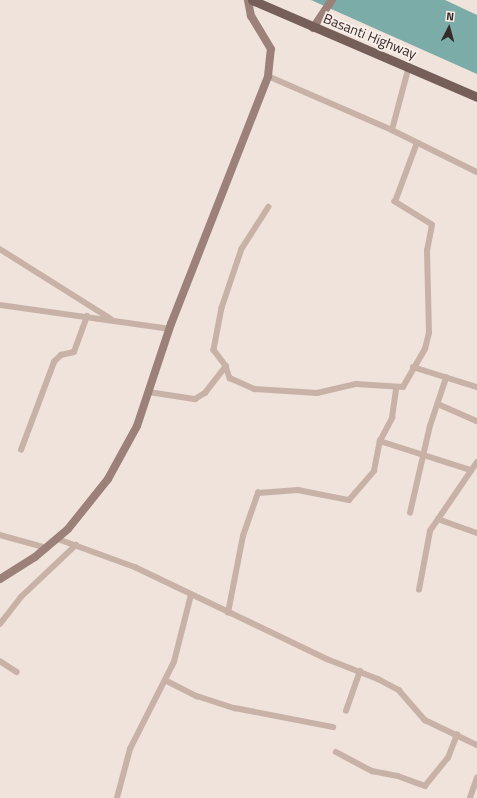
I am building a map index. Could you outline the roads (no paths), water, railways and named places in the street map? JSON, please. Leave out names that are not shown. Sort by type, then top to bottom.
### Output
[{"type":"main road","points":[[0,579],[58,539],[87,506],[125,453],[149,392],[170,329],[268,76],[271,49],[251,16],[248,0]]},
{"type":"main road","name":"Basanti Highway","points":[[252,0],[276,13],[408,66],[477,97]]},
{"type":"main road","points":[[313,28],[326,13],[332,0]]},
{"type":"street","points":[[392,130],[408,66]]},
{"type":"street","points":[[268,76],[392,130],[477,172]]},
{"type":"street","points":[[269,207],[242,249],[229,280],[214,350],[226,366],[230,378],[255,389],[316,394],[356,384],[396,388],[403,387],[429,338],[431,295],[427,251],[432,225],[397,205],[395,196],[417,143]]},
{"type":"street","points":[[0,249],[113,320]]},
{"type":"street","points":[[0,305],[87,316],[170,329]]},
{"type":"street","points":[[21,450],[54,362],[60,355],[69,356],[74,352],[87,316]]},
{"type":"street","points":[[149,392],[195,399],[205,393],[226,366]]},
{"type":"street","points":[[413,368],[477,387]]},
{"type":"street","points":[[410,513],[424,453],[446,378]]},
{"type":"street","points":[[228,613],[239,553],[258,493],[298,490],[349,500],[374,471],[380,441],[392,418],[396,388]]},
{"type":"street","points":[[438,404],[477,421]]},
{"type":"street","points":[[380,441],[424,453],[471,470]]},
{"type":"street","points":[[419,590],[427,538],[438,519],[477,462]]},
{"type":"street","points":[[438,519],[477,533]]},
{"type":"street","points":[[0,535],[47,548]]},
{"type":"street","points":[[58,539],[135,567],[190,595],[303,648],[327,659],[360,671],[399,690],[425,720],[477,745]]},
{"type":"street","points":[[0,624],[20,598],[76,545]]},
{"type":"street","points":[[117,798],[130,749],[167,681],[190,595]]},
{"type":"street","points":[[0,661],[17,672]]},
{"type":"street","points":[[346,711],[360,671]]},
{"type":"street","points":[[167,681],[197,696],[235,708],[333,727]]},
{"type":"street","points":[[336,752],[372,771],[398,776],[425,786],[448,758],[457,735]]},
{"type":"street","points":[[470,798],[477,778]]},
{"type":"water","points":[[311,0],[445,0],[477,15],[477,74]]}]
